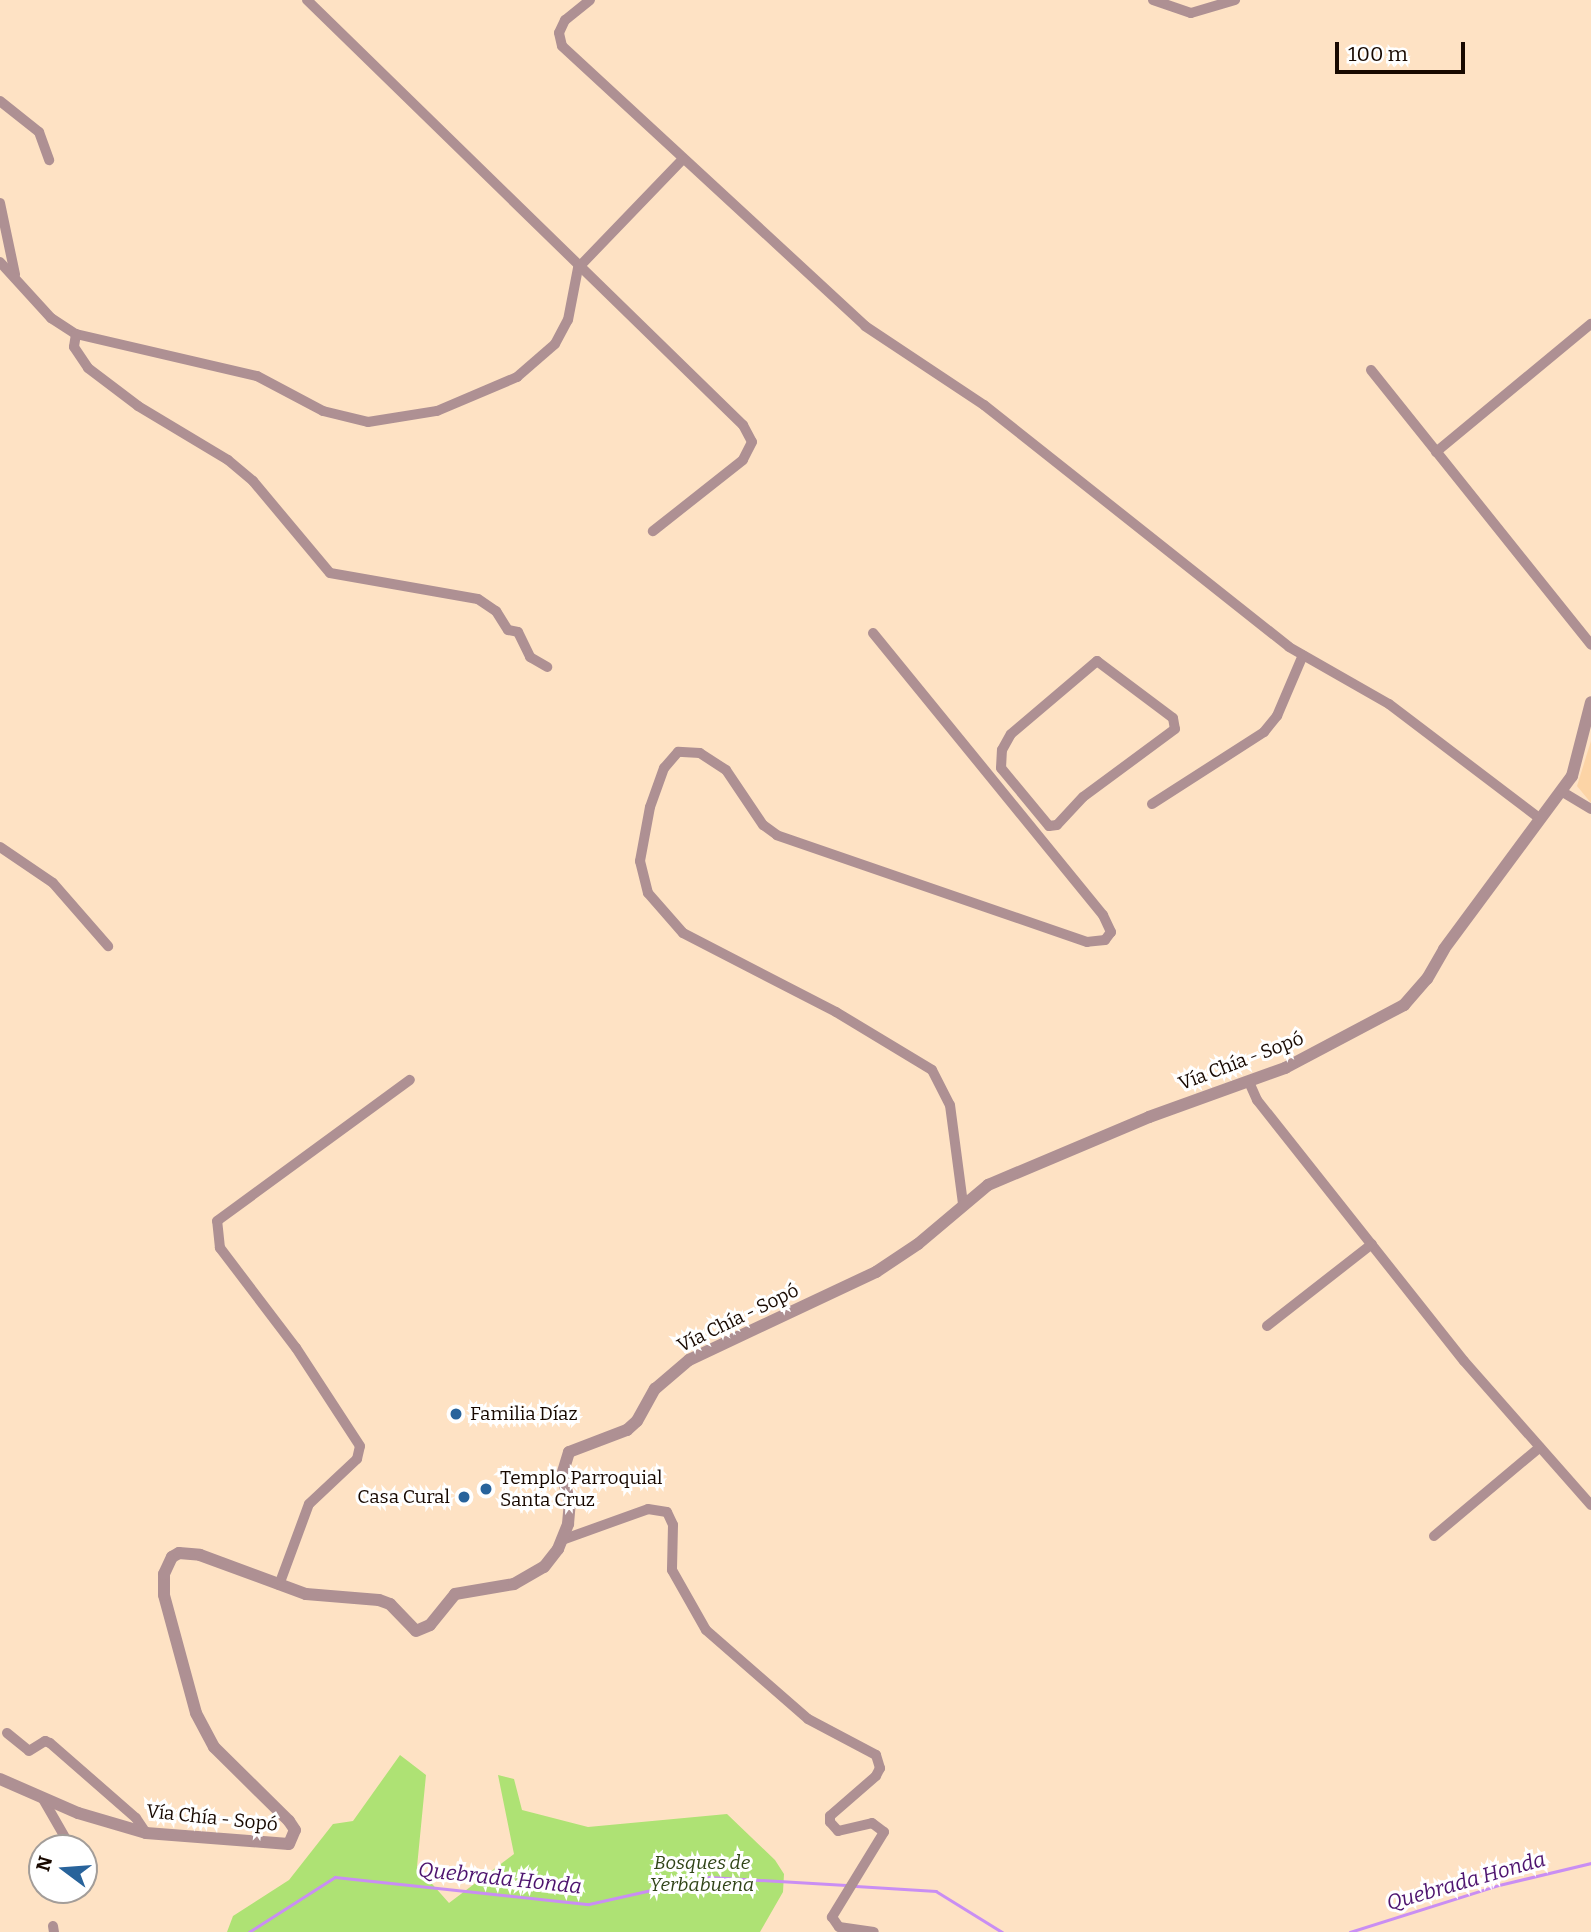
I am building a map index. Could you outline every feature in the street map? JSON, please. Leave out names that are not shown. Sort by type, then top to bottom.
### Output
[{"type":"street","points":[[307,0],[578,268],[743,425],[752,442],[743,460],[718,483],[653,531]]},
{"type":"street","points":[[590,0],[565,20],[559,33],[562,46],[866,326],[984,405],[1303,655],[1389,704],[1539,818]]},
{"type":"street","points":[[1153,0],[1191,13],[1235,0]]},
{"type":"street","points":[[0,101],[39,132],[49,160]]},
{"type":"street","points":[[0,262],[51,318],[76,334],[257,376],[323,411],[368,422],[437,411],[517,377],[555,344],[568,320],[578,268],[683,159]]},
{"type":"street","points":[[0,203],[17,278]]},
{"type":"street","points":[[1436,452],[1591,324]]},
{"type":"street","points":[[76,334],[74,347],[88,368],[138,406],[245,474],[330,573],[478,599],[496,611],[508,629],[518,632],[530,657],[547,667]]},
{"type":"street","points":[[1371,370],[1591,645]]},
{"type":"street","points":[[873,633],[1006,793],[1110,925],[1111,932],[1105,940],[1087,942],[777,835],[763,825],[726,770],[700,753],[678,752],[664,768],[650,807],[640,861],[648,893],[683,933],[836,1012],[932,1070],[950,1105],[963,1204]]},
{"type":"street","points":[[1152,804],[1264,732],[1277,716],[1303,655]]},
{"type":"street","points":[[1097,660],[1176,724],[1170,734],[1083,797],[1058,825],[1049,826],[1016,786],[1001,768],[1006,741],[1097,660]]},
{"type":"street","name":"Vía Chía - Sopó","points":[[0,1779],[43,1799],[146,1833],[223,1836],[272,1846],[289,1844],[295,1830],[214,1747],[196,1713],[164,1595],[164,1573],[172,1557],[190,1553],[279,1585],[328,1597],[379,1600],[390,1604],[408,1627],[423,1632],[455,1594],[514,1584],[544,1567],[562,1539],[570,1503],[562,1463],[569,1452],[627,1430],[654,1389],[689,1360],[858,1282],[918,1244],[988,1185],[1195,1099],[1249,1082],[1318,1053],[1415,994],[1577,765],[1591,702]]},
{"type":"street","points":[[1006,793],[1016,786]]},
{"type":"street","points":[[1560,791],[1591,809]]},
{"type":"street","points":[[0,847],[52,883],[108,946]]},
{"type":"street","points":[[279,1585],[309,1504],[357,1459],[360,1446],[275,1319],[220,1248],[215,1230],[223,1214],[410,1080]]},
{"type":"street","points":[[1249,1082],[1257,1100],[1371,1244],[1591,1505]]},
{"type":"street","points":[[1268,1326],[1371,1244]]},
{"type":"street","points":[[1434,1536],[1540,1447]]},
{"type":"street","points":[[562,1539],[648,1509],[667,1512],[673,1525],[672,1570],[706,1630],[807,1719],[876,1755],[880,1768],[876,1776],[831,1816],[830,1822],[838,1831],[879,1825],[884,1832],[881,1842],[852,1890],[832,1917],[833,1928],[874,1932]]},
{"type":"street","points":[[7,1733],[29,1751],[45,1741],[50,1743],[136,1818],[146,1833]]},
{"type":"street","points":[[43,1799],[63,1834]]},
{"type":"shaded area","points":[[1591,741],[1591,803],[1577,786]]},
{"type":"green space","name":"Bosques de Yerbabuena","points":[[400,1755],[426,1775],[417,1867],[449,1903],[514,1854],[498,1775],[514,1779],[522,1810],[588,1827],[727,1814],[775,1860],[784,1874],[783,1892],[760,1932],[227,1932],[233,1916],[289,1880],[333,1824],[353,1821]]},
{"type":"waterway","name":"Quebrada Honda","points":[[1350,1932],[1499,1885],[1591,1863]]},
{"type":"waterway","name":"Quebrada Honda","points":[[249,1932],[335,1877],[589,1904],[710,1877],[846,1885]]},
{"type":"waterway","name":"Quebrada Honda","points":[[856,1886],[936,1891],[1002,1932]]},
{"type":"place","name":"Familia Díaz","points":[[456,1414]]},
{"type":"place","name":"Templo Parroquial Santa Cruz","points":[[486,1489]]},
{"type":"place","name":"Casa Cural","points":[[464,1497]]}]
